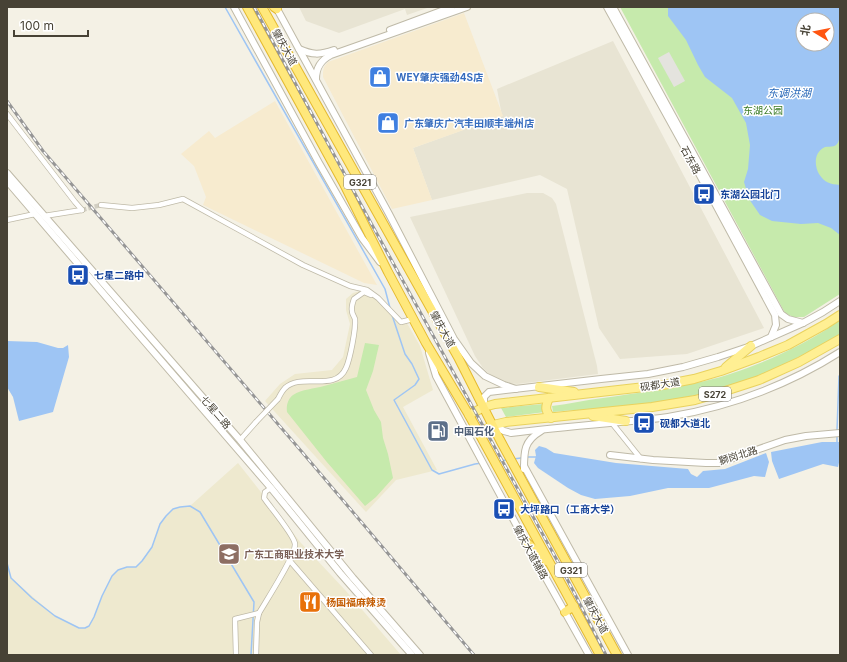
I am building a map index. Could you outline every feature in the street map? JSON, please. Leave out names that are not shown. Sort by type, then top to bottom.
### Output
[{"type":"highway","name":"肇庆大道","points":[[247,7],[342,182],[426,343],[492,455],[600,655]]},
{"type":"highway","name":"肇庆大道","points":[[262,7],[440,324],[524,485],[617,655]]},
{"type":"highway","points":[[525,541],[552,565]]},
{"type":"highway","points":[[565,612],[574,606]]},
{"type":"main road","name":"砚都大道","points":[[469,415],[484,407],[495,404],[663,384],[694,379],[721,372],[788,345],[840,315]]},
{"type":"main road","name":"砚都大道","points":[[479,433],[493,425],[506,422],[652,407],[695,400],[779,372],[839,340]]},
{"type":"main road","points":[[721,372],[751,346]]},
{"type":"main road","points":[[539,387],[585,394]]},
{"type":"main road","points":[[549,398],[546,409],[551,418]]},
{"type":"main road","points":[[580,415],[626,421]]},
{"type":"street","points":[[234,7],[350,218],[362,238],[388,272]]},
{"type":"street","points":[[299,49],[311,54],[328,52],[452,7]]},
{"type":"street","points":[[316,80],[318,66],[324,59],[331,55],[466,7]]},
{"type":"street","name":"石东路","points":[[607,7],[778,314]]},
{"type":"street","name":"石东路","points":[[613,7],[778,314]]},
{"type":"street","points":[[276,8],[389,214],[454,339],[458,357]]},
{"type":"street","points":[[7,114],[82,210],[44,216]]},
{"type":"street","name":"七星二路","points":[[7,173],[240,440],[350,580],[420,655]]},
{"type":"street","name":"七星二路","points":[[7,181],[350,580],[412,655]]},
{"type":"street","points":[[102,205],[132,208],[159,205],[183,199],[303,265],[350,286],[367,290],[378,298],[401,322],[413,319]]},
{"type":"street","points":[[7,220],[36,214]]},
{"type":"street","points":[[240,440],[278,399],[285,388],[294,383],[328,381],[336,379],[342,375],[346,367],[354,333],[355,320],[352,310],[354,299],[364,292],[378,298]]},
{"type":"street","points":[[484,407],[484,397],[489,392],[539,387],[601,378],[648,374],[718,357],[751,346],[803,323],[839,301]]},
{"type":"street","points":[[771,337],[776,325],[778,314],[788,319],[803,323]]},
{"type":"street","points":[[440,324],[454,339],[472,363],[485,376],[500,384],[516,389]]},
{"type":"street","name":"肇庆大道辅路","points":[[426,343],[436,376],[588,655]]},
{"type":"street","points":[[493,425],[511,433],[626,421],[640,421],[695,412],[740,399],[781,384],[810,370],[840,352]]},
{"type":"street","points":[[612,423],[641,459]]},
{"type":"street","points":[[543,502],[524,485],[524,453],[531,438],[544,429]]},
{"type":"street","name":"獅岗北路","points":[[610,455],[681,462],[719,463],[786,440],[806,436],[840,433]]},
{"type":"street","points":[[524,466],[628,655]]},
{"type":"street","points":[[256,655],[257,622],[259,613],[290,561],[295,544],[284,524],[264,498],[265,492],[271,488]]},
{"type":"street","points":[[290,561],[371,655]]},
{"type":"street","points":[[236,655],[235,619],[259,613]]},
{"type":"shaded area","points":[[299,7],[430,7],[407,15],[405,9],[339,33],[306,21]]},
{"type":"shaded area","points":[[464,13],[503,116],[413,148],[432,200],[392,209],[323,77],[324,67],[328,62]]},
{"type":"shaded area","points":[[613,41],[764,328],[687,354],[620,359],[599,328],[567,189],[540,175],[432,200],[413,148],[502,116],[497,89]]},
{"type":"shaded area","points":[[669,52],[685,81],[674,87],[658,58]]},
{"type":"shaded area","points":[[275,101],[377,285],[364,283],[203,205],[206,197],[194,166],[181,154],[209,131],[215,138]]},
{"type":"shaded area","points":[[527,193],[543,193],[552,198],[556,204],[598,374],[517,384],[495,379],[483,368],[475,356],[410,217]]},
{"type":"shaded area","points":[[360,291],[376,297],[408,325],[420,346],[433,390],[403,407],[437,470],[396,480],[366,512],[265,401],[280,384],[295,374],[332,370],[343,357],[350,324],[346,310],[346,299],[353,293]]},
{"type":"shaded area","name":"广东工商职业技术大学","points":[[238,463],[301,543],[346,591],[401,655],[7,655],[7,563],[11,578],[55,616],[79,628],[85,628],[89,626],[94,617],[112,576],[118,570],[127,567],[136,567],[142,561],[152,547],[160,524],[166,516],[173,509],[190,506]]},
{"type":"green space","name":"东湖公园","points":[[620,7],[840,7],[840,294],[804,317],[793,317],[785,313]]},
{"type":"green space","points":[[840,320],[840,334],[778,367],[743,382],[688,397],[651,404],[553,412],[552,406],[667,389],[722,377],[793,348],[826,330]]},
{"type":"green space","points":[[365,343],[379,345],[373,371],[366,390],[374,410],[381,422],[383,438],[393,478],[376,497],[365,506],[326,461],[287,412],[287,405],[293,395],[304,390],[357,377]]},
{"type":"green space","points":[[543,404],[545,412],[506,417],[501,408]]},
{"type":"water","name":"东调洪湖","points":[[668,7],[840,7],[840,135],[836,145],[821,149],[817,155],[816,167],[823,179],[840,185],[840,235],[831,228],[818,223],[801,224],[772,221],[760,215],[749,199],[744,182],[748,169],[750,145],[746,123],[732,98],[705,77],[686,40],[668,16]]},
{"type":"water","points":[[7,341],[37,342],[58,348],[63,348],[68,345],[69,357],[53,412],[19,421],[13,397],[7,387]]},
{"type":"water","points":[[822,442],[840,442],[840,458],[838,467],[823,464],[779,479],[772,461],[771,452]]},
{"type":"water","points":[[539,446],[554,453],[616,463],[688,469],[691,474],[697,477],[703,471],[725,469],[766,453],[769,462],[765,477],[754,476],[709,488],[668,488],[630,496],[595,499],[581,495],[568,488],[538,468],[534,463],[536,456],[535,450]]},
{"type":"waterway","points":[[225,7],[385,289],[390,308]]},
{"type":"waterway","points":[[392,315],[405,354],[412,364],[419,379],[415,385],[394,400],[432,470],[439,474],[482,463]]},
{"type":"waterway","points":[[837,430],[839,376]]},
{"type":"waterway","points":[[837,436],[837,442]]},
{"type":"waterway","points":[[527,457],[537,457]]},
{"type":"waterway","points":[[513,459],[521,458]]},
{"type":"waterway","points":[[497,461],[507,460]]},
{"type":"waterway","points":[[7,563],[11,578],[32,598],[55,616],[79,628],[85,628],[89,626],[94,617],[112,576],[118,570],[127,567],[136,567],[152,547],[160,524],[166,516],[173,509],[190,506],[200,512],[254,602],[251,655]]},
{"type":"tunnel","points":[[82,210],[101,205]]},
{"type":"railway","points":[[254,7],[563,571],[606,655]]},
{"type":"railway","points":[[7,101],[43,151],[302,452],[474,655]]},
{"type":"place","name":"WEY肇庆强劲4S店","points":[[380,77]]},
{"type":"place","name":"广东肇庆广汽丰田顺丰端州店","points":[[388,123]]},
{"type":"place","name":"东湖公园北门","points":[[704,194]]},
{"type":"place","name":"七星二路中","points":[[78,275]]},
{"type":"place","name":"砚都大道北","points":[[644,423]]},
{"type":"place","name":"中国石化","points":[[438,431]]},
{"type":"place","name":"大坪路口（工商大学）","points":[[504,509]]},
{"type":"place","name":"广东工商职业技术大学","points":[[229,554]]},
{"type":"place","name":"杨国福麻辣烫","points":[[310,602]]}]
